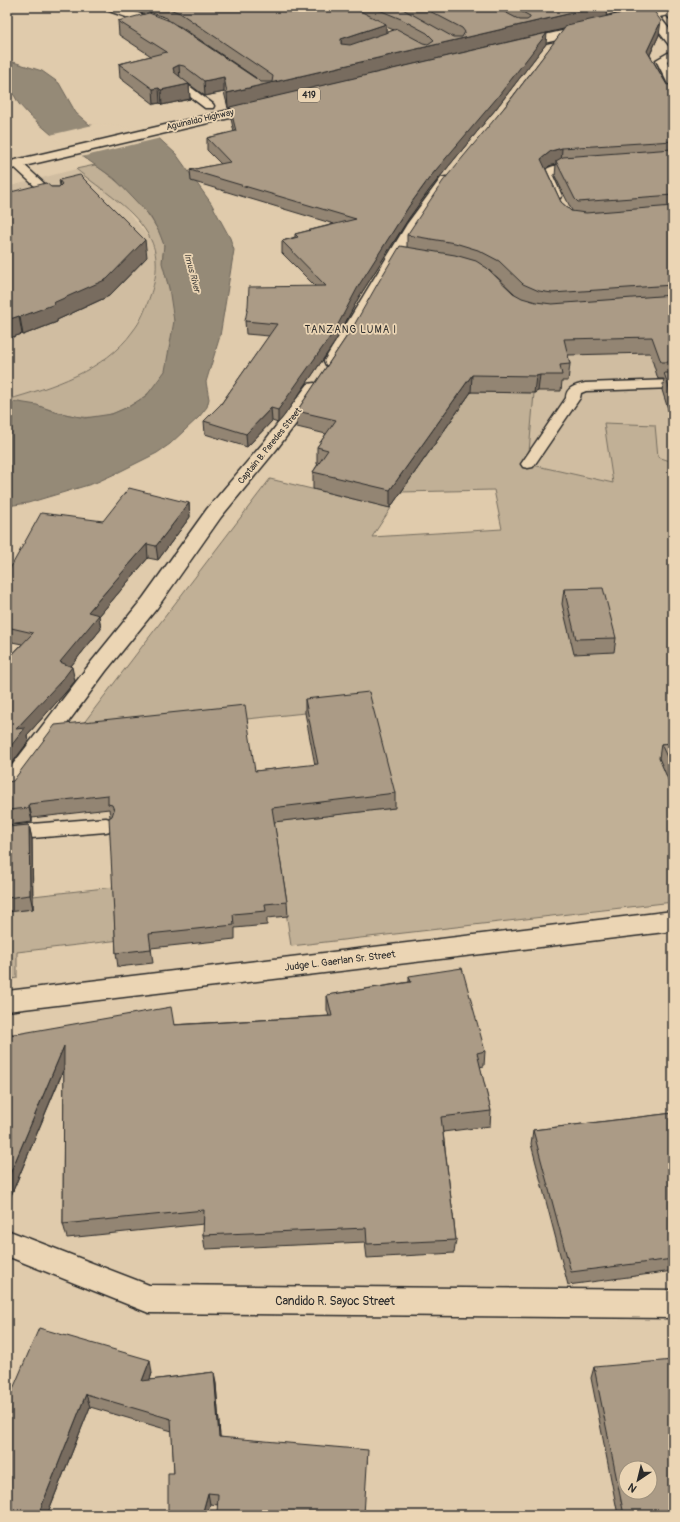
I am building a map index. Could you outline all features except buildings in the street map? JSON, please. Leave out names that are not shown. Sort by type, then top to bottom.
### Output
[{"type":"main road","points":[[107,7],[157,23],[176,31]]},
{"type":"main road","points":[[507,48],[563,28],[601,9],[625,7]]},
{"type":"main road","points":[[601,9],[618,21],[649,11],[670,11]]},
{"type":"main road","points":[[649,11],[673,42]]},
{"type":"main road","points":[[563,28],[597,26]]},
{"type":"main road","points":[[548,53],[563,28]]},
{"type":"main road","name":"Aguinaldo Highway","points":[[12,165],[27,156],[161,118],[260,94]]},
{"type":"main road","name":"Aguinaldo Highway","points":[[7,154],[27,156],[172,127],[269,104]]},
{"type":"main road","name":"Captain B. Paredes Street","points":[[7,788],[99,666],[150,603],[214,513],[291,421],[401,256],[415,222],[458,166]]},
{"type":"main road","name":"Judge L. Gaerlan Sr. Street","points":[[7,1001],[673,921]]},
{"type":"main road","name":"Candido R. Sayoc Street","points":[[7,1243],[150,1299],[673,1304]]},
{"type":"lane","points":[[673,53],[661,60],[673,84]]},
{"type":"lane","points":[[180,84],[210,106]]},
{"type":"lane","points":[[12,165],[44,187],[57,201]]},
{"type":"lane","points":[[560,204],[547,175],[554,169],[591,166]]},
{"type":"lane","points":[[29,191],[44,187]]},
{"type":"lane","points":[[528,464],[573,398],[573,394],[576,390],[590,386],[673,384]]},
{"type":"lane","points":[[7,833],[106,825]]},
{"type":"shaded area","points":[[95,165],[122,186],[138,202],[152,220],[163,240],[164,247],[162,263],[172,300],[174,314],[174,327],[165,372],[150,392],[136,402],[114,413],[99,417],[73,416],[34,405],[7,403],[7,400],[76,376],[108,357],[121,345],[136,327],[147,305],[156,275],[154,247],[144,229],[127,209],[76,169]]},
{"type":"shaded area","points":[[76,169],[122,204],[151,240],[156,259],[155,282],[145,308],[133,331],[116,350],[99,363],[71,378],[35,392],[7,400],[7,187]]},
{"type":"shaded area","points":[[412,253],[673,296],[673,497],[435,443]]},
{"type":"shaded area","points":[[471,392],[534,393],[528,464],[613,483],[604,423],[655,425],[658,457],[673,462],[673,756],[659,758],[673,791],[673,902],[291,946],[273,822],[394,808],[305,713],[73,737],[270,479],[391,508],[372,537],[502,529],[494,490],[401,492]]},
{"type":"shaded area","points":[[114,887],[129,939],[17,952],[17,978],[7,980],[7,912],[33,909],[33,896]]},
{"type":"water","name":"Imus River","points":[[7,60],[42,71],[59,83],[76,113],[90,125],[153,133],[176,154],[211,203],[230,238],[234,250],[220,336],[206,382],[209,399],[207,407],[199,417],[170,444],[157,453],[117,473],[95,483],[28,503],[7,506],[7,403],[18,402],[37,405],[55,412],[85,418],[112,414],[130,406],[147,395],[165,371],[174,321],[169,288],[162,263],[164,245],[150,216],[115,179],[52,135],[29,115],[19,104],[14,95],[7,90]]},
{"type":"pier","points":[[97,124],[153,131],[161,138],[81,157],[50,135]]},
{"type":"district","name":"TANZANG LUMA I","points":[[351,330]]}]
